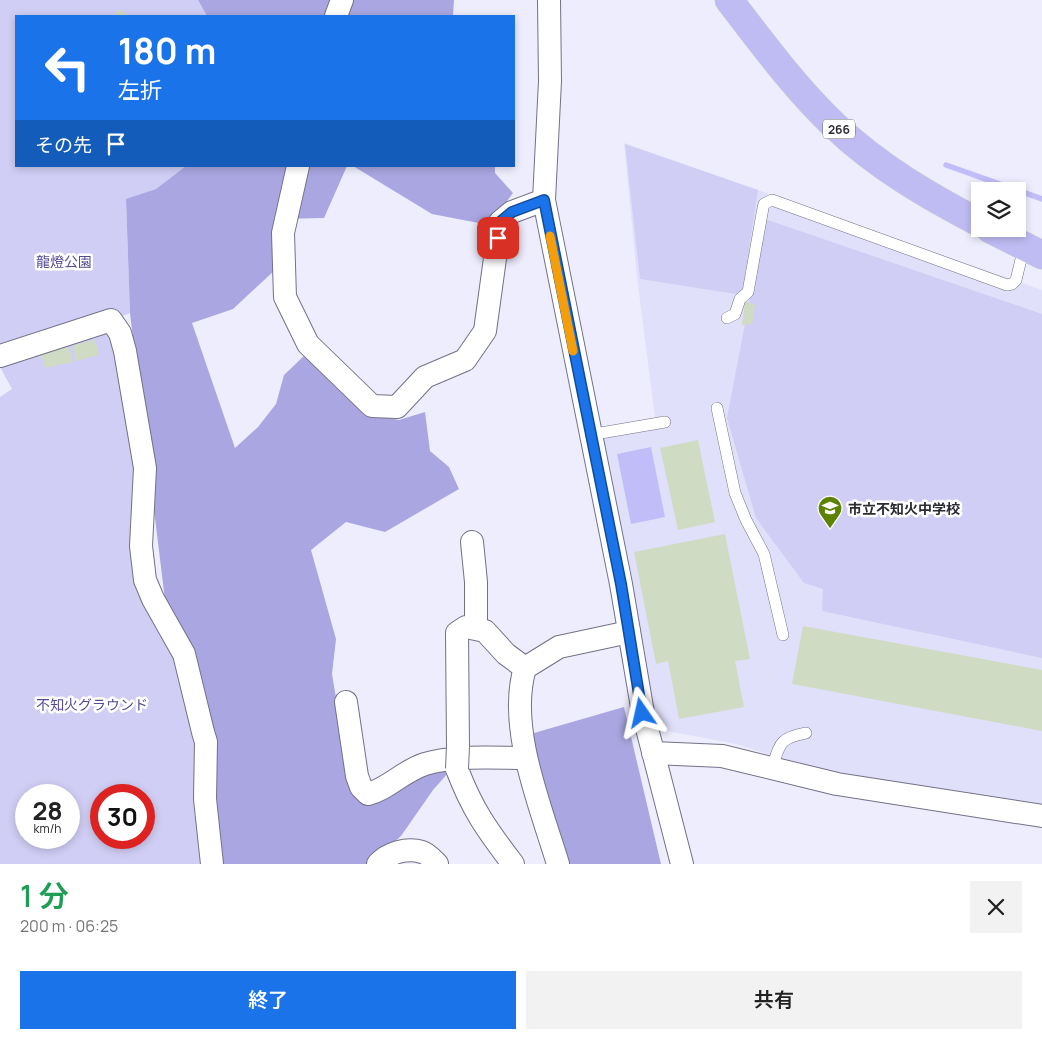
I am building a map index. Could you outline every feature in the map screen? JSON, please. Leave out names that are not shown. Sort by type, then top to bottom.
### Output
[{"type":"highway","name":"266","points":[[729,0],[802,92],[835,126],[871,156],[907,182],[971,219]]},
{"type":"highway","points":[[1006,237],[1033,251]]},
{"type":"street","points":[[336,15],[342,0]]},
{"type":"street","points":[[549,0],[550,81],[544,200],[642,713],[682,864]]},
{"type":"street","points":[[298,167],[282,233],[285,297],[308,344],[372,406],[398,407],[425,378],[465,360],[485,331],[500,222],[512,212],[544,200]]},
{"type":"street","points":[[0,356],[111,320],[120,333],[133,388],[145,468],[141,546],[145,580],[153,599],[184,654],[206,742],[205,799],[212,864]]},
{"type":"street","points":[[472,542],[476,582],[476,627]]},
{"type":"street","points":[[513,864],[481,823],[467,796],[457,769],[457,633],[466,627],[476,627],[485,631],[506,654],[525,668]]},
{"type":"street","points":[[558,864],[525,758],[520,683],[525,668],[559,647],[628,632]]},
{"type":"street","points":[[346,702],[357,776],[361,787],[368,794],[377,792],[403,773],[427,763],[470,759],[525,758]]},
{"type":"street","points":[[653,753],[722,756],[837,784],[1042,816]]},
{"type":"street","points":[[378,864],[385,857],[407,850],[423,852],[437,864]]},
{"type":"lane","points":[[727,318],[735,314],[740,299],[748,292],[764,204],[772,200],[1007,285],[1012,284],[1016,280],[1033,251]]},
{"type":"lane","points":[[717,408],[735,492],[746,520],[764,554],[784,635]]},
{"type":"lane","points":[[589,435],[664,422]]},
{"type":"lane","points":[[772,768],[780,746],[788,736],[806,733]]},
{"type":"shaded area","points":[[198,0],[454,0],[453,15],[206,15]]},
{"type":"shaded area","name":"市立不知火中学校","points":[[624,143],[1042,290],[1042,805],[887,782],[798,764],[736,744],[662,730],[653,706],[640,630],[595,428],[655,418],[637,277]]},
{"type":"shaded area","points":[[185,167],[347,167],[324,218],[278,219],[276,269],[233,309],[192,323],[235,448],[258,427],[276,404],[284,375],[306,354],[362,412],[399,420],[425,412],[430,451],[449,467],[459,489],[385,532],[346,522],[311,550],[336,639],[332,674],[345,752],[361,799],[435,769],[448,773],[433,790],[401,836],[371,864],[221,864],[214,775],[217,751],[195,653],[165,600],[130,313],[126,199],[156,189]]},
{"type":"shaded area","points":[[355,167],[495,167],[495,173],[513,193],[489,225],[432,214]]},
{"type":"shaded area","points":[[651,447],[665,517],[631,524],[617,454]]},
{"type":"shaded area","points":[[624,707],[661,864],[569,864],[527,735]]},
{"type":"green space","name":"不知火グラウンド","points":[[0,0],[198,0],[206,15],[15,15],[15,167],[185,167],[156,189],[126,200],[130,313],[106,323],[140,460],[138,523],[196,739],[207,864],[0,864],[0,397],[12,389],[0,367]]},
{"type":"green space","points":[[625,144],[758,190],[742,295],[640,279]]},
{"type":"green space","points":[[765,219],[1042,314],[1042,658],[822,611],[823,589],[804,583],[756,518],[727,418]]},
{"type":"building","points":[[118,9],[128,15],[115,15]]},
{"type":"building","points":[[745,301],[755,305],[752,324],[742,325]]},
{"type":"building","points":[[95,340],[99,355],[76,361],[73,345]]},
{"type":"building","points":[[69,347],[73,362],[45,368],[41,354]]},
{"type":"building","points":[[698,440],[715,522],[678,530],[660,448]]},
{"type":"building","points":[[725,534],[750,659],[735,661],[744,707],[679,719],[668,661],[656,664],[634,552]]},
{"type":"building","points":[[803,626],[1042,670],[1042,731],[792,684]]},
{"type":"waterway","points":[[946,165],[1042,199]]},
{"type":"slow traffic","points":[[550,236],[573,351]]},
{"type":"place","name":"市立不知火中学校","points":[[830,529]]},
{"type":"route","points":[[498,238],[500,222],[512,212],[544,200],[551,245],[589,435],[621,584],[642,713]]},
{"type":"park label","name":"龍燈公園","points":[[64,261]]}]
